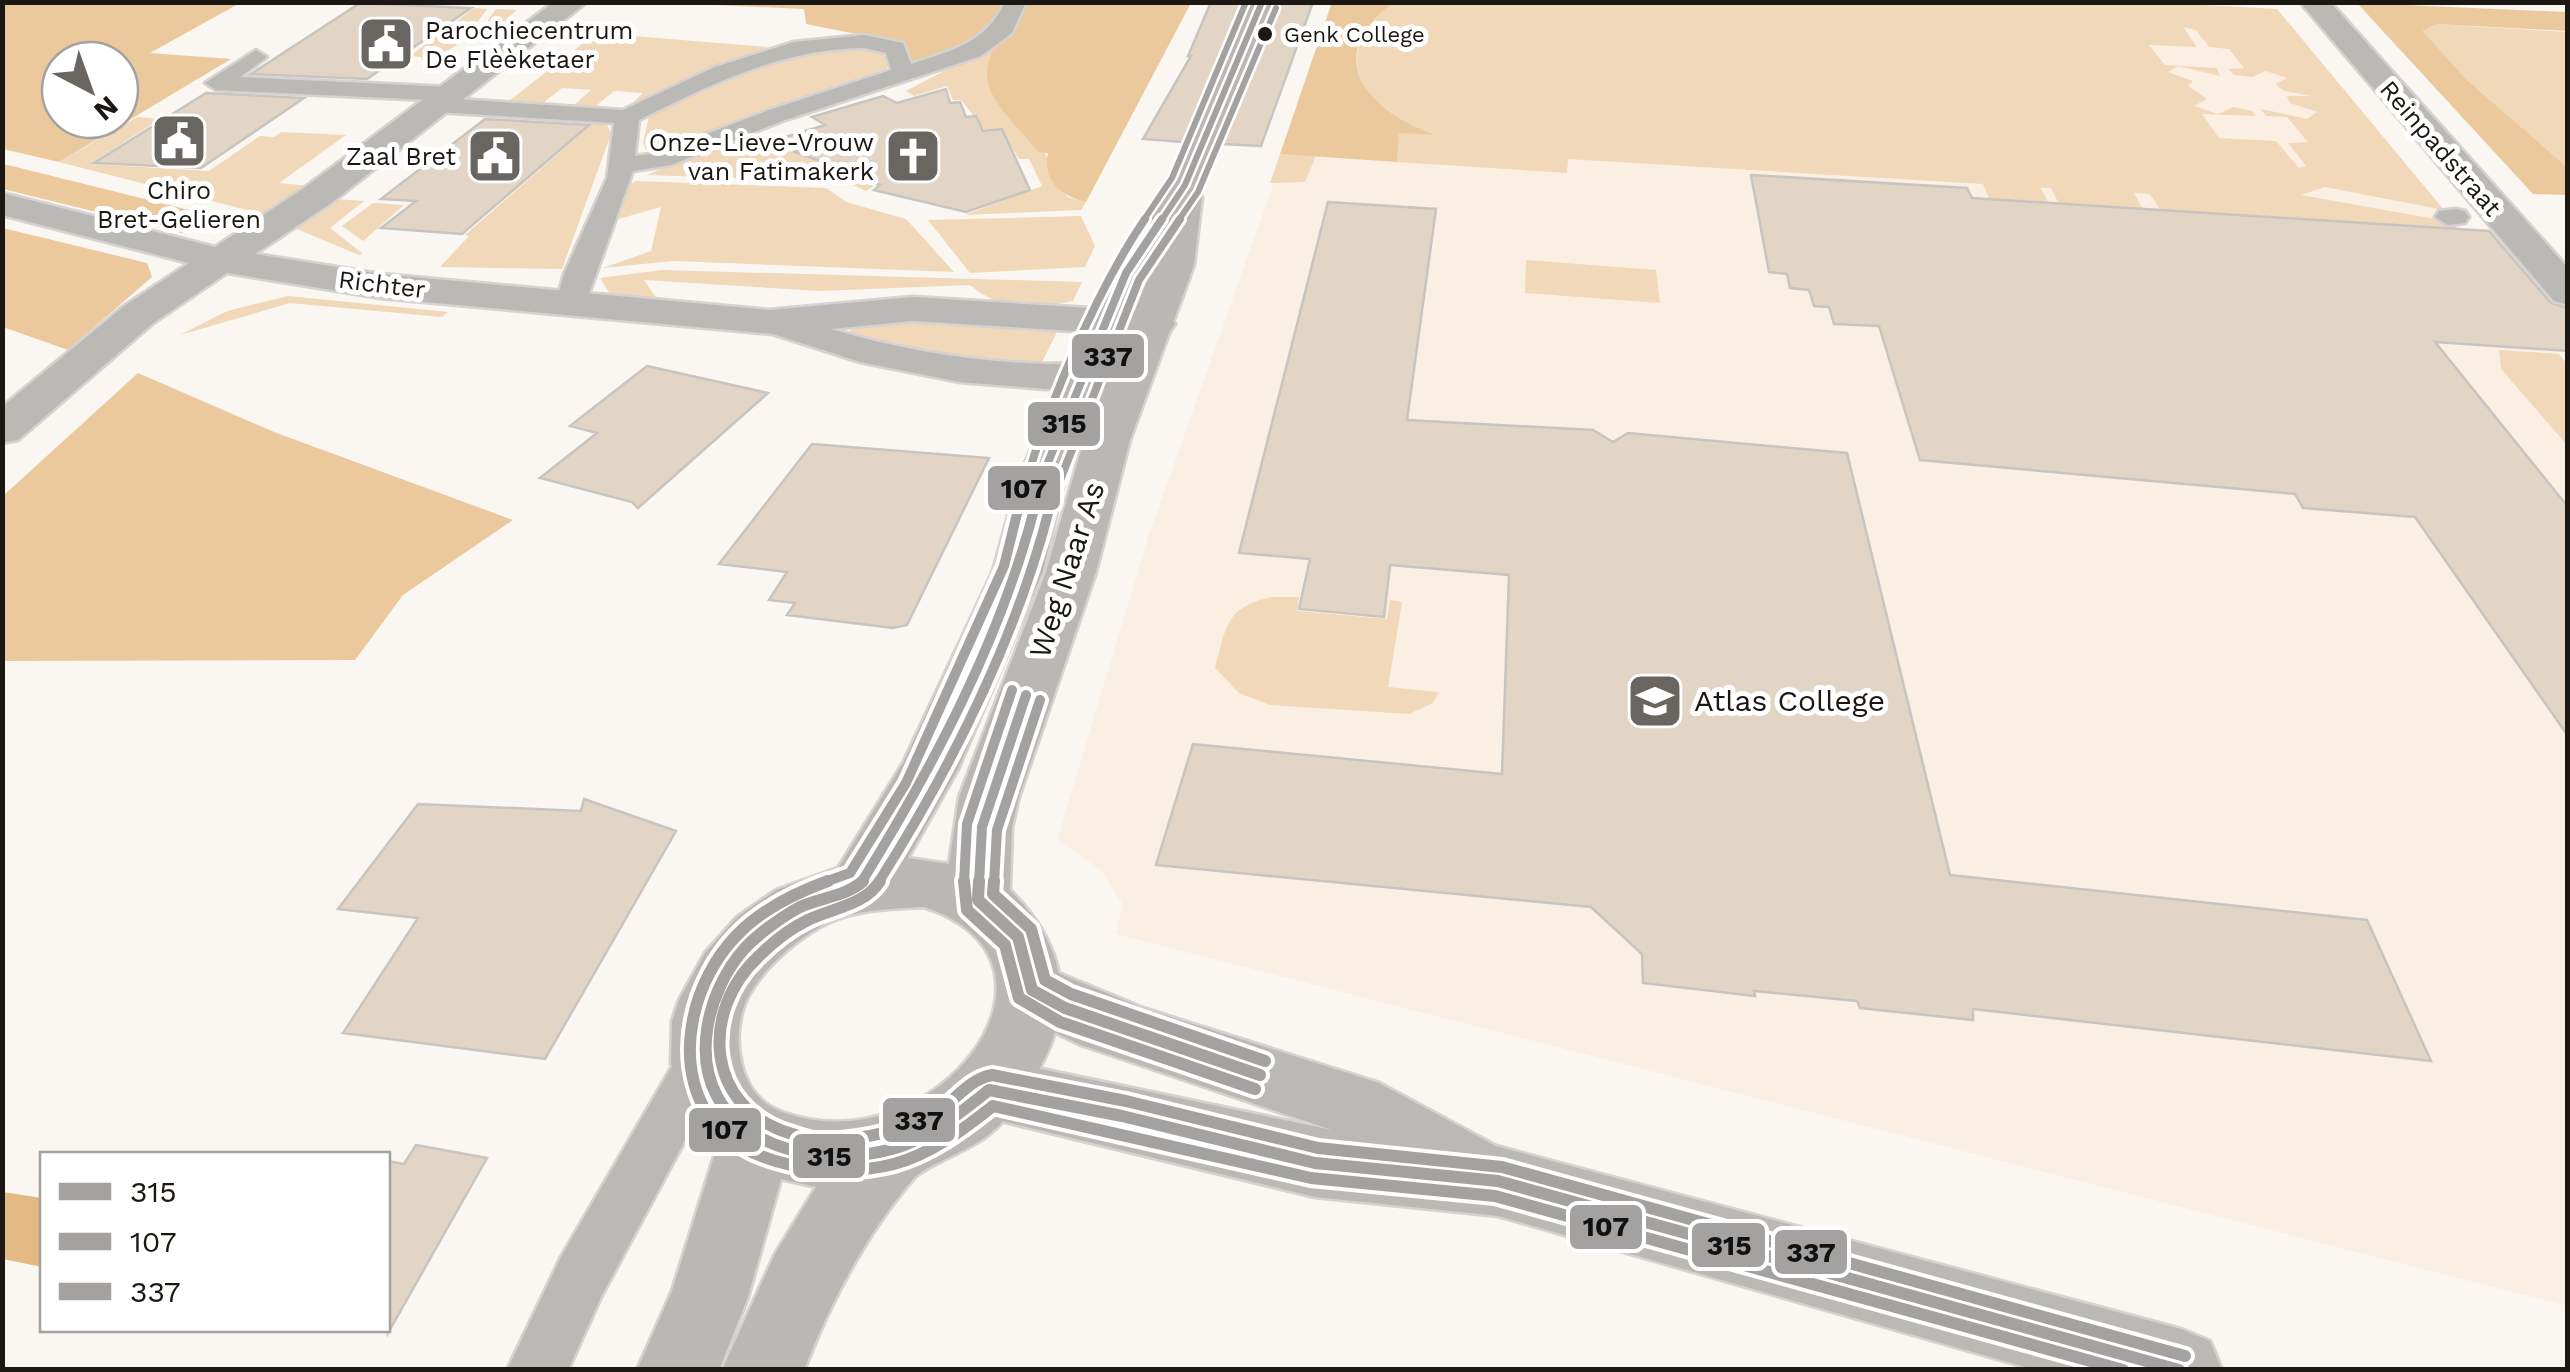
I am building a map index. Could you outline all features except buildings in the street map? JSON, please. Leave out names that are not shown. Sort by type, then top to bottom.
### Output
[{"type":"main road","name":"Weg Naar As","points":[[860,885],[919,790],[1018,571],[1042,477],[1131,262],[1185,185],[1262,2]]},
{"type":"main road","name":"Weg Naar As","points":[[978,900],[982,827],[989,797],[1071,572],[1108,440],[1175,265],[1185,185]]},
{"type":"main road","points":[[924,882],[978,900],[1018,938],[1032,990],[1022,1040],[989,1090],[946,1125],[892,1149],[819,1157],[756,1138],[719,1104],[703,1060],[711,1002],[746,948],[798,908],[860,885],[924,882]]},
{"type":"main road","points":[[678,1370],[709,1297],[756,1138]]},
{"type":"main road","points":[[763,1370],[787,1314],[855,1190],[892,1149]]},
{"type":"street","points":[[2,430],[138,315],[225,261],[573,2]]},
{"type":"street","name":"Reinpadstraat","points":[[2314,2],[2568,293]]},
{"type":"street","name":"Richter","points":[[2,204],[225,261],[365,284],[769,322],[913,309],[1155,324]]},
{"type":"street","name":"Richter","points":[[769,322],[874,357],[1045,380],[1133,374]]},
{"type":"street","points":[[1032,990],[1064,1008],[1186,1052],[1341,1100],[1498,1181]]},
{"type":"street","points":[[989,1090],[1122,1116],[1315,1163],[1498,1181],[2181,1370]]},
{"type":"lane","points":[[620,165],[662,160],[777,114],[972,51],[1004,28],[1016,2]]},
{"type":"lane","points":[[256,57],[216,83],[443,99],[628,118],[798,44],[844,38],[876,42],[895,48],[904,76]]},
{"type":"lane","points":[[571,302],[578,274],[620,178],[628,118]]},
{"type":"lane","points":[[536,1370],[581,1277],[703,1060]]},
{"type":"shaded area","points":[[3,2],[240,2],[150,53],[231,59],[140,113],[140,40],[40,40],[40,140],[96,140],[59,162],[3,149]]},
{"type":"shaded area","points":[[1332,2],[1393,3],[1371,24],[1359,44],[1356,63],[1373,98],[1411,125],[1435,135],[1399,133],[1397,162],[1280,154]]},
{"type":"shaded area","points":[[2141,2],[2277,9],[2444,210],[2325,187],[2301,195],[2452,222],[2557,351],[2442,228],[2203,214],[2170,225],[2150,194],[2134,193],[2143,209],[2059,204],[2051,188],[2041,188],[2056,218],[1996,214],[1983,184],[1568,159],[1567,173],[1397,162],[1399,133],[1430,134],[1406,124],[1371,96],[1360,79],[1357,61],[1360,42],[1372,23],[1393,3]],"holes":[[[2183,27],[2196,30],[2209,47],[2229,49],[2244,68],[2228,69],[2234,75],[2252,77],[2266,71],[2287,78],[2275,84],[2284,91],[2311,96],[2287,96],[2290,103],[2317,112],[2307,119],[2261,109],[2266,116],[2287,117],[2308,142],[2288,143],[2306,166],[2299,168],[2276,141],[2219,138],[2202,114],[2255,116],[2252,111],[2233,107],[2218,114],[2194,106],[2207,99],[2188,86],[2193,81],[2168,72],[2178,66],[2220,76],[2217,68],[2165,65],[2149,45],[2197,47]]]},
{"type":"shaded area","name":"Atlas College","points":[[2180,2],[2277,9],[2567,364],[2567,1306],[1116,934],[1123,905],[1101,870],[1057,840],[1148,538],[1285,151],[1332,3]]},
{"type":"shaded area","points":[[670,3],[1003,3],[988,28],[967,47],[942,59],[912,62],[901,43],[806,24],[804,9]]},
{"type":"shaded area","points":[[1023,3],[1191,3],[1086,202],[1056,186],[1048,172],[1048,153],[1039,152],[1004,112],[988,81],[994,49]]},
{"type":"shaded area","points":[[2357,3],[2567,12],[2567,31],[2437,24],[2423,31],[2466,79],[2567,167],[2567,195],[2533,194]]},
{"type":"shaded area","points":[[474,8],[487,9],[466,38],[446,52],[453,59],[424,63],[421,57],[410,56]]},
{"type":"shaded area","points":[[496,9],[517,10],[505,20],[530,22],[503,42],[474,40]]},
{"type":"shaded area","points":[[2437,24],[2567,32],[2567,167],[2466,79],[2423,31]]},
{"type":"shaded area","points":[[596,33],[768,47],[627,108],[643,93],[614,91],[596,106],[574,105],[591,90],[562,88],[543,103],[509,101]]},
{"type":"shaded area","points":[[819,44],[877,48],[887,56],[887,68],[871,79],[742,118],[670,148],[646,150],[643,143],[650,112]]},
{"type":"shaded area","points":[[991,46],[1067,197],[1086,202],[1081,210],[965,215],[1042,186],[1029,159],[1019,159],[1010,144],[1001,145],[993,129],[985,130],[961,100],[953,100],[947,86],[914,96],[906,91]]},
{"type":"shaded area","points":[[140,117],[160,119],[140,132]]},
{"type":"shaded area","points":[[579,119],[606,122],[611,134],[562,269],[440,267],[469,236],[465,235],[584,131],[571,129]]},
{"type":"shaded area","points":[[281,132],[346,135],[279,183],[309,186],[267,215],[59,162],[97,140],[127,140],[90,164],[209,171],[260,136],[274,137]]},
{"type":"shaded area","points":[[744,134],[847,173],[843,178],[874,186],[866,191],[846,182],[647,175]]},
{"type":"shaded area","points":[[1280,154],[1316,156],[1305,182],[1270,183]]},
{"type":"shaded area","points":[[2,164],[213,216],[182,233],[3,189]]},
{"type":"shaded area","points":[[636,181],[826,188],[846,202],[906,219],[954,272],[673,261],[603,268],[651,251],[661,207],[615,220],[626,187]]},
{"type":"shaded area","points":[[334,199],[364,201],[330,228],[362,253],[359,255],[297,229]]},
{"type":"shaded area","points":[[373,203],[404,205],[363,241],[342,226]]},
{"type":"shaded area","points":[[1081,216],[1095,246],[1085,267],[970,273],[928,220]]},
{"type":"shaded area","points":[[3,228],[147,263],[152,277],[68,350],[3,327]]},
{"type":"shaded area","points":[[1526,260],[1656,270],[1660,303],[1525,293]]},
{"type":"shaded area","points":[[662,270],[1082,282],[1073,301],[1031,307],[994,300],[970,285],[820,291],[644,280],[657,299],[610,294],[600,278]]},
{"type":"shaded area","points":[[288,296],[448,312],[442,317],[290,303],[180,335],[227,311]]},
{"type":"shaded area","points":[[889,319],[1060,326],[1041,364],[969,363],[912,356],[887,350],[850,331],[856,325]]},
{"type":"shaded area","points":[[2499,350],[2559,354],[2567,364],[2567,445],[2501,369]]},
{"type":"shaded area","points":[[138,373],[274,432],[513,520],[403,595],[355,660],[3,661],[3,496]]},
{"type":"shaded area","points":[[1272,597],[1299,597],[1297,611],[1387,619],[1390,600],[1402,602],[1388,687],[1439,692],[1433,703],[1409,714],[1270,705],[1239,693],[1215,668],[1226,630],[1230,620],[1245,606]]},
{"type":"shaded area","points":[[3,1192],[40,1198],[40,1267],[3,1259]]},
{"type":"transit line","name":"107","points":[[1246,2],[1172,178],[1112,267],[1028,471],[1004,566],[906,783],[850,873],[790,895],[736,936],[696,998],[689,1065],[707,1114],[750,1152],[818,1172],[895,1164],[952,1138],[993,1106],[1119,1131],[1311,1178],[1495,1196],[2123,1370]]},
{"type":"transit line","name":"315","points":[[1262,2],[1185,185],[1126,273],[1042,477],[1018,571],[919,790],[860,885],[798,908],[745,948],[711,1002],[703,1060],[719,1105],[756,1138],[819,1157],[892,1149],[945,1125],[989,1090],[1122,1116],[1315,1163],[1498,1181],[2179,1370]]},
{"type":"transit line","name":"337","points":[[1276,8],[1198,192],[1139,280],[1056,482],[1032,577],[932,798],[871,895],[805,921],[756,958],[725,1007],[718,1058],[732,1096],[764,1125],[820,1142],[888,1134],[937,1112],[981,1077],[992,1075],[1126,1101],[1318,1148],[1502,1167],[2185,1356]]},
{"type":"transit line","name":"107","points":[[1012,690],[967,824],[963,901],[967,910],[1005,945],[1019,998],[1060,1022],[1255,1089]]},
{"type":"transit line","name":"315","points":[[1026,695],[982,827],[978,900],[1018,937],[1032,990],[1065,1008],[1260,1075]]},
{"type":"transit line","name":"337","points":[[1040,700],[997,830],[993,894],[1031,929],[1045,980],[1071,994],[1265,1061]]},
{"type":"place","name":"Genk College","points":[[1265,34]]},
{"type":"place","name":"Parochiecentrum De Flèèketaer","points":[[386,44]]},
{"type":"place","name":"Chiro Bret-Gelieren","points":[[179,141]]},
{"type":"place","name":"Zaal Bret","points":[[495,156]]},
{"type":"place","name":"Onze-Lieve-Vrouw van Fatimakerk","points":[[913,156]]},
{"type":"place","name":"Atlas College","points":[[1655,701]]}]
